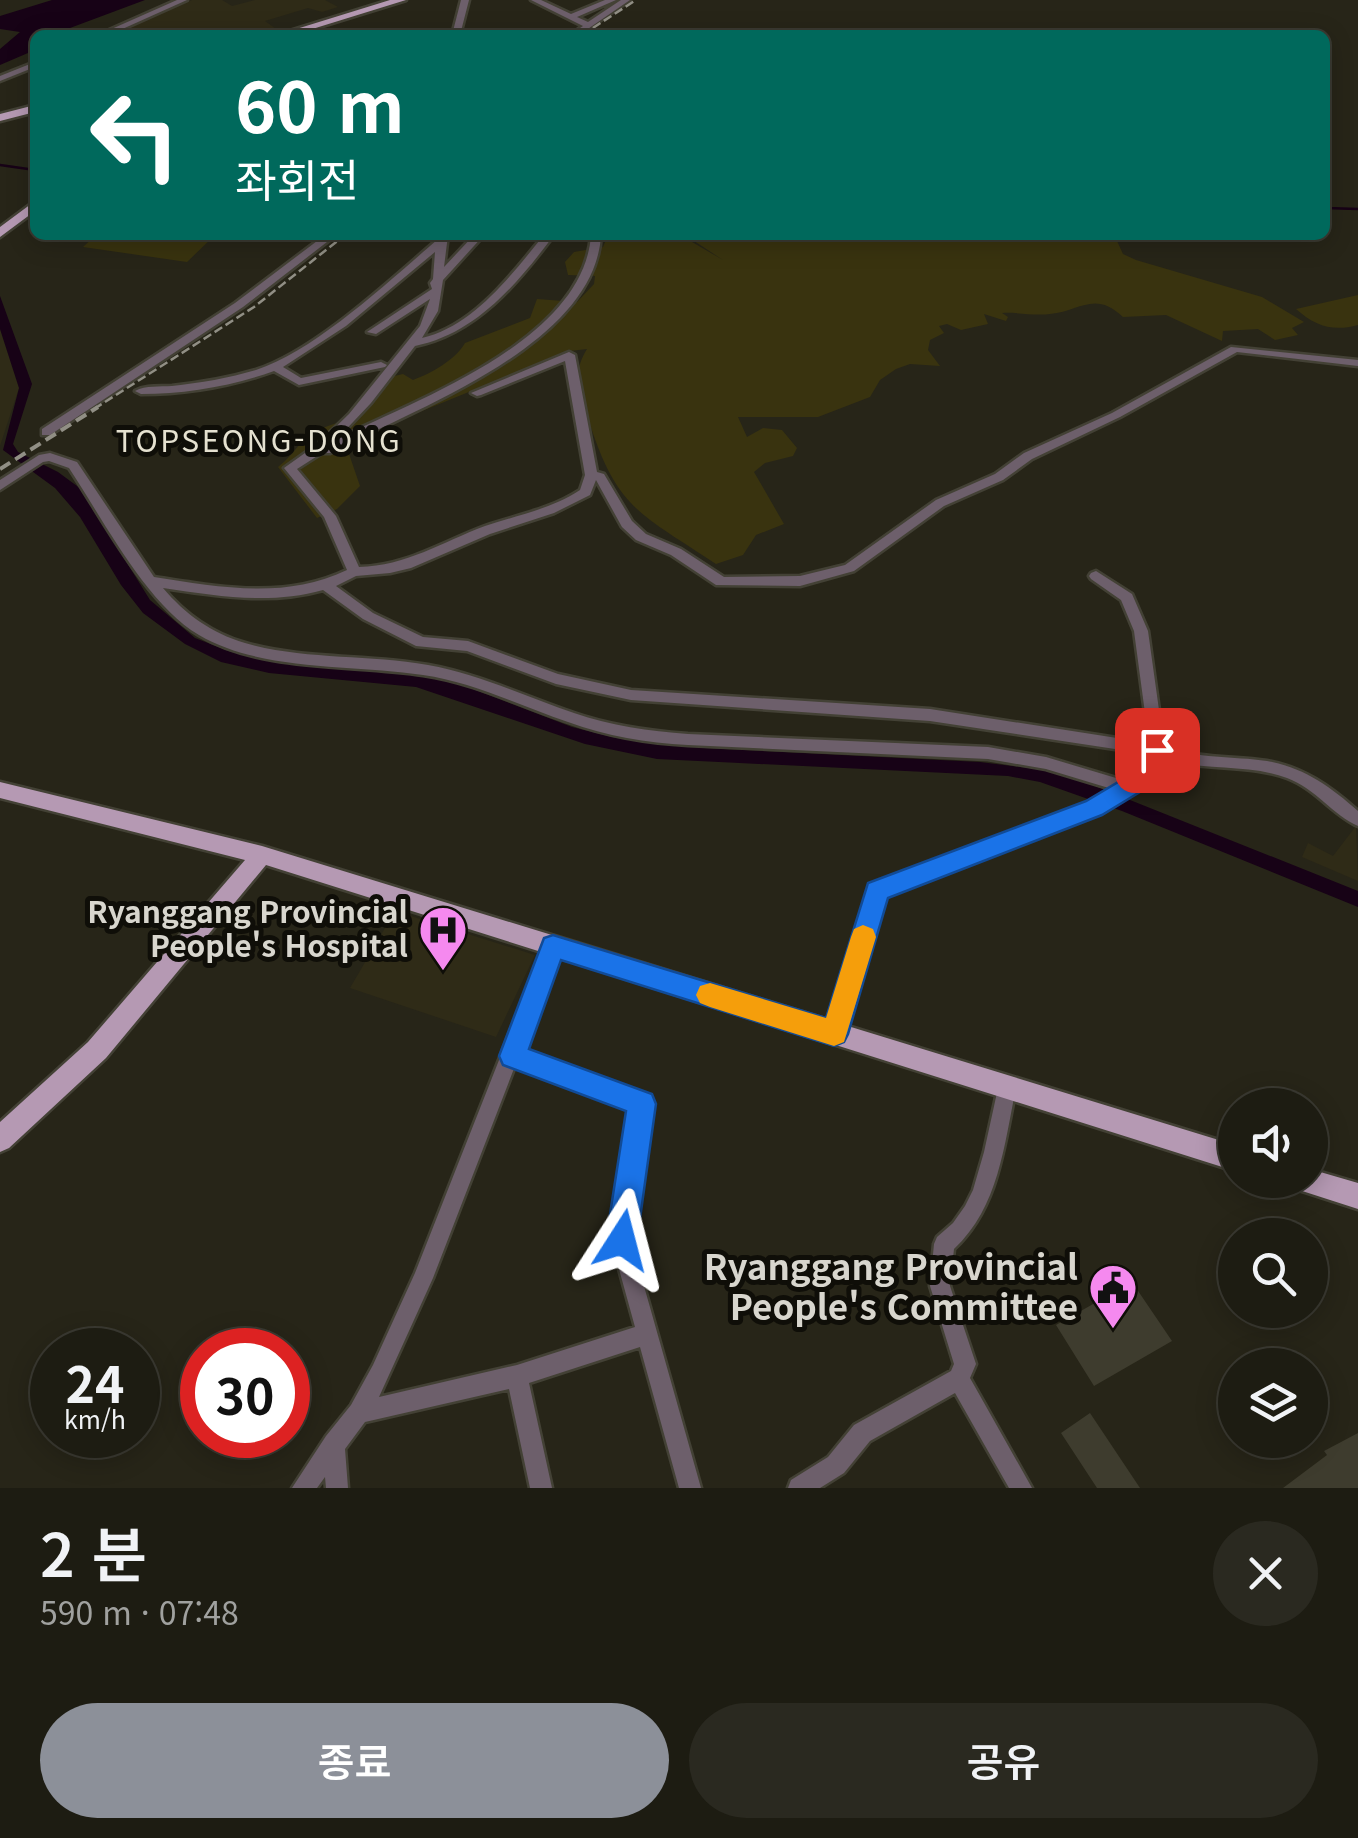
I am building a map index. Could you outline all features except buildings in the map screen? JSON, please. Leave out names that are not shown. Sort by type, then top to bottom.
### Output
[{"type":"main road","points":[[299,30],[401,0]]},
{"type":"main road","points":[[0,118],[30,109]]},
{"type":"main road","points":[[0,233],[30,209]]},
{"type":"main road","points":[[0,790],[262,855],[1218,1153]]},
{"type":"main road","points":[[0,1140],[96,1050],[262,855]]},
{"type":"main road","points":[[1328,1187],[1358,1196]]},
{"type":"street","points":[[114,30],[183,0]]},
{"type":"street","points":[[457,30],[465,0]]},
{"type":"street","points":[[535,0],[588,25]]},
{"type":"street","points":[[570,17],[612,0]]},
{"type":"street","points":[[581,30],[626,0]]},
{"type":"street","points":[[0,80],[30,66]]},
{"type":"street","points":[[46,432],[239,305],[324,240]]},
{"type":"street","points":[[141,391],[163,392],[275,367],[386,289],[441,240]]},
{"type":"street","points":[[313,456],[430,318],[442,240]]},
{"type":"street","points":[[372,332],[435,288],[475,240]]},
{"type":"street","points":[[411,343],[424,342],[476,315],[515,278],[544,240]]},
{"type":"street","points":[[354,572],[330,516],[290,468],[513,354],[560,311],[590,268],[597,240]]},
{"type":"street","points":[[591,475],[600,477],[641,538],[676,552],[721,582],[800,580],[849,568],[940,503],[999,477],[1028,456],[1116,415],[1235,350],[1358,362]]},
{"type":"street","points":[[150,581],[254,596],[328,587],[354,572],[393,570],[490,529],[524,522],[586,492],[591,475],[569,355],[477,393]]},
{"type":"street","points":[[275,367],[299,382],[387,367]]},
{"type":"street","points":[[0,486],[39,459],[50,457],[73,465],[162,600],[200,632],[232,646],[279,656],[428,670],[561,716],[625,733],[988,753],[1046,762],[1128,790]]},
{"type":"street","points":[[834,1034],[877,891],[1094,808],[1150,774],[1157,750],[1141,631],[1127,597],[1096,576]]},
{"type":"street","points":[[328,587],[368,616],[422,642],[468,646],[556,679],[630,695],[930,715],[1157,750],[1180,760],[1269,767],[1322,788],[1358,820]]},
{"type":"street","points":[[303,1488],[359,1413],[423,1278],[553,946]]},
{"type":"street","points":[[512,1056],[642,1104],[622,1240],[690,1488]]},
{"type":"street","points":[[799,1488],[836,1466],[862,1433],[958,1379],[964,1364],[940,1286],[944,1244],[963,1230],[983,1193],[1006,1088]]},
{"type":"street","points":[[359,1413],[518,1376],[647,1334]]},
{"type":"street","points":[[518,1376],[541,1488]]},
{"type":"street","points":[[958,1379],[1022,1488]]},
{"type":"street","points":[[334,1444],[337,1488]]},
{"type":"shaded area","points":[[52,0],[145,0],[67,30],[30,30],[30,52],[0,65],[0,49],[20,32],[0,29],[0,16]]},
{"type":"shaded area","points":[[192,0],[222,0],[232,6],[255,0],[325,0],[338,7],[322,12],[308,8],[265,21],[278,30],[123,30]]},
{"type":"shaded area","points":[[91,240],[210,240],[187,262],[83,247]]},
{"type":"shaded area","points":[[606,240],[689,240],[723,260],[693,240],[1115,240],[1123,254],[1136,260],[1262,297],[1304,322],[1292,328],[1298,335],[1275,340],[1258,329],[1223,331],[1222,341],[1166,315],[1123,317],[1096,303],[1050,314],[1002,313],[1008,317],[1006,321],[984,314],[988,324],[961,330],[947,324],[939,326],[944,333],[930,340],[928,350],[940,366],[910,364],[896,369],[880,380],[870,397],[818,417],[738,417],[747,437],[763,428],[782,430],[797,448],[793,456],[765,463],[754,472],[784,524],[756,535],[743,555],[716,564],[649,519],[620,490],[608,471],[580,389],[578,373],[587,349],[570,351],[390,424],[388,430],[348,451],[360,486],[337,509],[317,518],[278,467],[307,437],[361,416],[373,381],[403,374],[413,380],[428,374],[465,343],[530,318],[537,299],[577,302],[594,284],[595,276],[568,275],[565,262],[574,252],[603,247]]},
{"type":"shaded area","points":[[1358,295],[1358,325],[1325,326],[1296,309]]},
{"type":"shaded area","points":[[0,296],[32,384],[13,444],[18,452],[58,472],[81,489],[150,600],[195,638],[231,652],[276,661],[425,675],[572,727],[616,738],[703,748],[980,762],[1060,772],[1358,891],[1358,907],[1122,811],[1040,782],[1008,776],[657,759],[585,744],[416,687],[269,673],[221,662],[185,644],[143,613],[121,585],[80,517],[55,488],[3,450],[19,388],[0,329]]},
{"type":"shaded area","points":[[0,329],[19,388],[0,446]]},
{"type":"shaded area","points":[[1356,826],[1358,881],[1302,857],[1308,843],[1333,856]]},
{"type":"shaded area","name":"Ryanggang Provincial People's Hospital","points":[[395,911],[535,955],[496,1037],[350,988]]},
{"type":"waterway","points":[[0,165],[30,169]]},
{"type":"waterway","points":[[1330,208],[1358,209]]},
{"type":"railway","points":[[590,30],[636,0]]},
{"type":"railway","points":[[94,409],[254,307],[339,240]]},
{"type":"railway","points":[[0,469],[98,407]]},
{"type":"slow traffic","points":[[710,995],[834,1034],[863,937]]},
{"type":"place","name":"Ryanggang Provincial People's Hospital","points":[[443,972]]},
{"type":"place","name":"Ryanggang Provincial People's Committee","points":[[1113,1330]]},
{"type":"district","name":"TOPSEONG-DONG","points":[[259,442]]},
{"type":"route","points":[[622,1240],[642,1104],[630,1096],[512,1056],[553,946],[834,1034],[877,891],[1094,808],[1150,774],[1157,750]]}]
